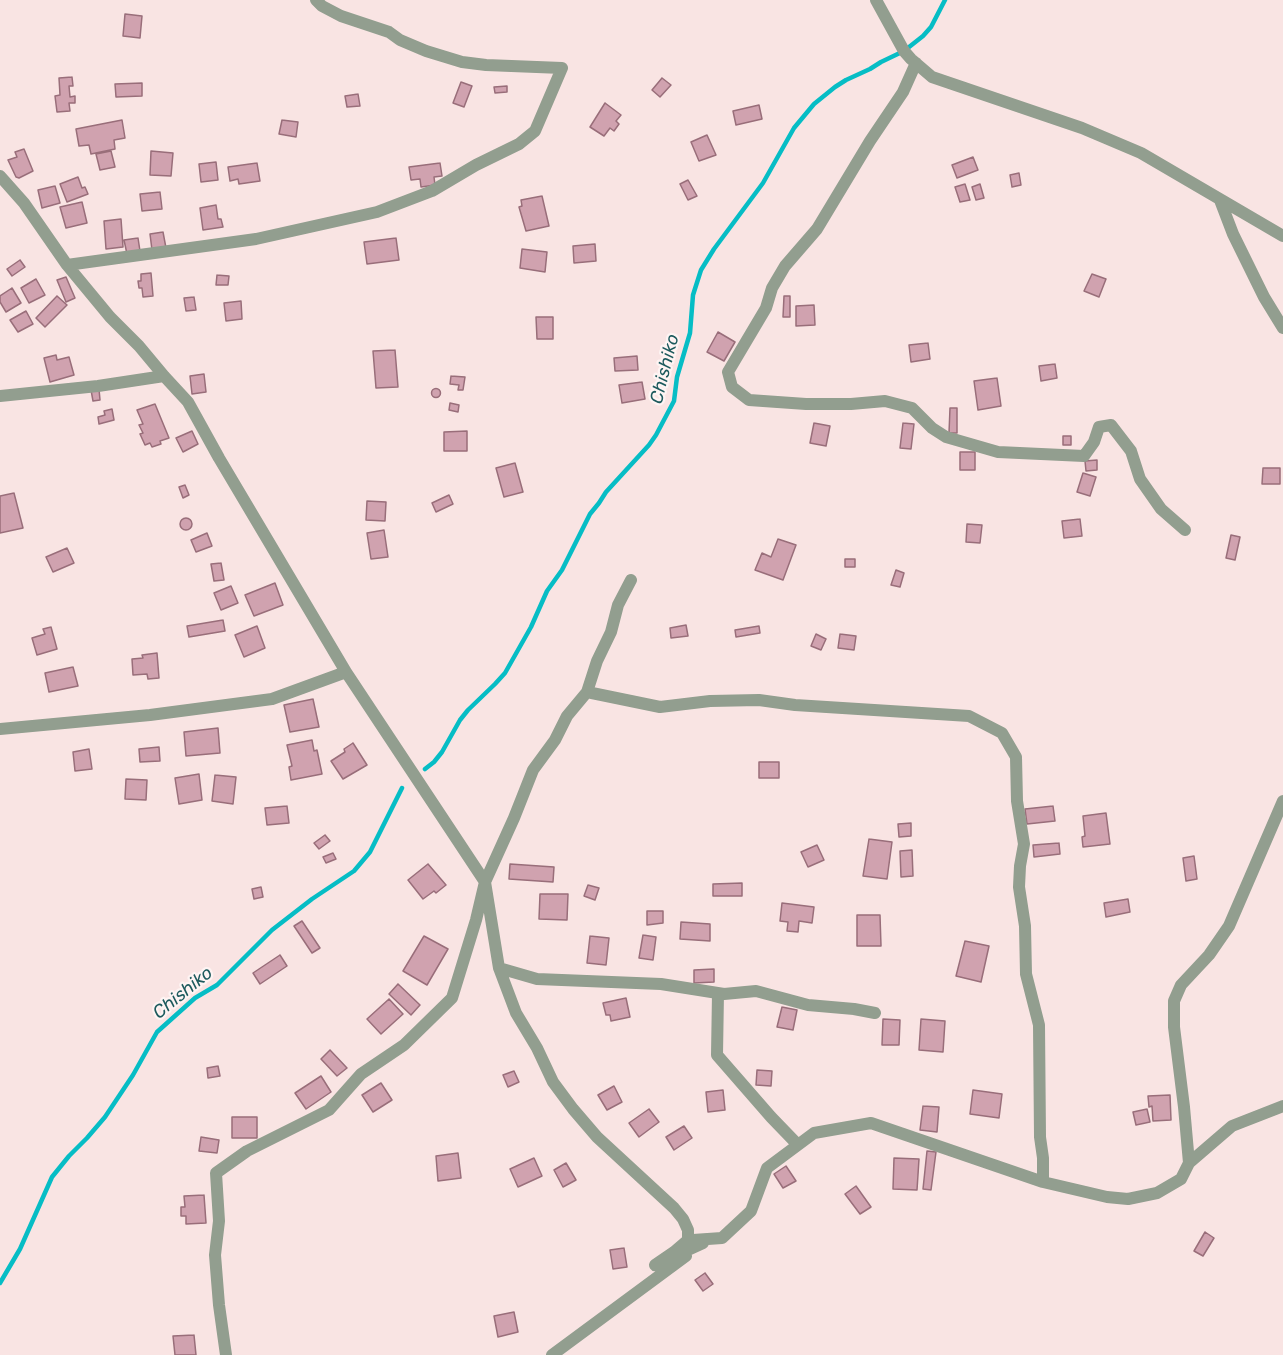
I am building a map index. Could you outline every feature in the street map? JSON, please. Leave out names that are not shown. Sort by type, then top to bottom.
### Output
[{"type":"street","points":[[68,265],[256,239],[377,212],[432,191],[476,165],[519,144],[535,131],[562,68],[462,62],[426,51],[400,40],[389,32],[341,16],[322,6],[316,0]]},
{"type":"street","points":[[878,1],[904,51],[932,77],[1082,128],[1141,153],[1283,236]]},
{"type":"street","points":[[916,63],[903,92],[816,229],[785,266],[772,288],[766,308],[728,372],[732,387],[749,400],[806,404],[885,401],[912,408],[932,428],[946,437],[998,452],[1084,456],[1094,442],[1099,427],[1110,425],[1131,451],[1140,479],[1161,509],[1185,530]]},
{"type":"street","points":[[0,176],[24,203],[68,265],[110,317],[188,402],[346,672],[485,882],[499,968],[516,1013],[537,1048],[553,1082],[597,1137],[674,1208],[688,1230],[688,1240]]},
{"type":"street","points":[[1220,200],[1233,234],[1264,297],[1283,328]]},
{"type":"street","points":[[0,396],[98,386],[164,376]]},
{"type":"street","points":[[226,1355],[215,1255],[219,1221],[216,1173],[247,1151],[329,1110],[361,1074],[404,1045],[452,998],[485,882],[533,770],[555,740],[567,716],[587,692],[597,661],[612,632],[618,605],[631,580]]},
{"type":"street","points":[[0,729],[150,716],[272,699],[346,672]]},
{"type":"street","points":[[587,692],[660,708],[710,701],[759,700],[969,716],[1002,733],[1016,757],[1017,801],[1024,844],[1019,887],[1024,926],[1026,974],[1038,1025],[1043,1182]]},
{"type":"street","points":[[1189,1162],[1173,1001],[1181,985],[1209,955],[1229,926],[1283,801]]},
{"type":"street","points":[[499,968],[537,979],[661,984],[724,994],[756,991],[808,1005],[875,1013]]},
{"type":"street","points":[[718,993],[717,1054],[798,1145]]},
{"type":"street","points":[[552,1355],[703,1243],[655,1264],[675,1252],[688,1240],[722,1238],[751,1211],[767,1168],[814,1133],[871,1123],[1043,1182],[1107,1197],[1128,1198],[1157,1193],[1181,1179],[1189,1162],[1232,1126],[1283,1106]]},
{"type":"building","points":[[125,14],[142,16],[140,38],[123,36]]},
{"type":"building","points":[[72,77],[73,86],[69,86],[70,97],[75,96],[75,103],[69,103],[70,111],[57,112],[55,96],[60,95],[59,78]]},
{"type":"building","points":[[662,78],[671,85],[660,97],[652,90]]},
{"type":"building","points":[[461,82],[472,86],[464,107],[453,103]]},
{"type":"building","points":[[142,83],[142,96],[116,97],[115,84]]},
{"type":"building","points":[[507,86],[507,92],[495,93],[494,87]]},
{"type":"building","points":[[358,94],[360,106],[347,107],[345,96]]},
{"type":"building","points":[[605,103],[621,115],[616,121],[619,124],[614,131],[610,128],[604,136],[590,127]]},
{"type":"building","points":[[759,105],[762,119],[736,125],[733,111]]},
{"type":"building","points":[[122,120],[125,138],[114,140],[115,149],[91,154],[89,145],[79,146],[76,129]]},
{"type":"building","points":[[282,120],[298,122],[296,137],[279,134]]},
{"type":"building","points":[[707,135],[716,155],[699,161],[691,142]]},
{"type":"building","points":[[24,149],[33,171],[19,178],[16,177],[8,160],[17,157],[15,152]]},
{"type":"building","points":[[111,151],[115,167],[100,170],[96,154]]},
{"type":"building","points":[[151,151],[173,153],[171,176],[150,175]]},
{"type":"building","points":[[973,157],[978,170],[957,178],[952,165]]},
{"type":"building","points":[[216,162],[218,180],[201,182],[199,164]]},
{"type":"building","points":[[257,163],[260,181],[239,184],[238,179],[230,181],[228,167]]},
{"type":"building","points":[[440,163],[442,176],[434,177],[435,185],[421,187],[420,179],[411,180],[409,167]]},
{"type":"building","points":[[1019,173],[1021,185],[1012,187],[1010,175]]},
{"type":"building","points":[[78,177],[82,188],[85,187],[88,194],[67,202],[60,184]]},
{"type":"building","points":[[688,180],[697,196],[688,200],[680,184]]},
{"type":"building","points":[[965,184],[970,200],[960,202],[955,187]]},
{"type":"building","points":[[980,184],[984,198],[976,200],[972,187]]},
{"type":"building","points":[[55,186],[60,203],[42,208],[38,190]]},
{"type":"building","points":[[160,192],[162,209],[142,211],[140,194]]},
{"type":"building","points":[[542,196],[549,226],[526,231],[519,207],[522,206],[521,200]]},
{"type":"building","points":[[82,202],[87,223],[66,228],[60,207]]},
{"type":"building","points":[[216,205],[218,219],[221,219],[223,227],[203,230],[200,208]]},
{"type":"building","points":[[121,219],[123,247],[106,249],[104,221]]},
{"type":"building","points":[[163,232],[166,248],[152,250],[150,234]]},
{"type":"building","points":[[138,238],[140,251],[127,254],[124,240]]},
{"type":"building","points":[[396,238],[399,260],[367,264],[364,242]]},
{"type":"building","points":[[595,244],[596,261],[574,263],[573,246]]},
{"type":"building","points":[[522,249],[547,252],[545,272],[520,268]]},
{"type":"building","points":[[20,260],[25,267],[12,276],[7,269]]},
{"type":"building","points":[[151,273],[153,296],[143,297],[138,281],[141,281],[141,274]]},
{"type":"building","points":[[1092,274],[1106,279],[1099,297],[1084,291]]},
{"type":"building","points":[[217,275],[229,276],[228,285],[216,285]]},
{"type":"building","points":[[66,277],[75,298],[66,302],[57,280]]},
{"type":"building","points":[[36,279],[45,295],[29,303],[21,288]]},
{"type":"building","points":[[12,288],[21,303],[6,312],[0,302],[0,296]]},
{"type":"building","points":[[57,296],[67,305],[45,327],[36,318]]},
{"type":"building","points":[[784,296],[790,296],[790,317],[783,317]]},
{"type":"building","points":[[194,297],[196,310],[186,311],[184,298]]},
{"type":"building","points":[[241,301],[242,319],[226,321],[224,303]]},
{"type":"building","points":[[814,305],[815,325],[796,326],[796,306]]},
{"type":"building","points":[[26,311],[33,324],[18,332],[10,320]]},
{"type":"building","points":[[536,317],[553,317],[553,339],[537,339]]},
{"type":"building","points":[[718,332],[735,342],[724,361],[707,352]]},
{"type":"building","points":[[928,343],[930,359],[911,362],[909,345]]},
{"type":"building","points":[[395,350],[398,387],[376,388],[373,351]]},
{"type":"building","points":[[56,355],[57,360],[69,357],[74,375],[50,382],[44,358]]},
{"type":"building","points":[[637,356],[638,370],[615,371],[614,358]]},
{"type":"building","points":[[1055,364],[1057,378],[1041,381],[1039,366]]},
{"type":"building","points":[[204,374],[206,392],[192,394],[190,376]]},
{"type":"building","points":[[451,376],[465,377],[463,390],[458,390],[459,385],[450,384]]},
{"type":"building","points":[[997,378],[1001,406],[978,410],[974,381]]},
{"type":"building","points":[[642,382],[645,399],[622,403],[619,385]]},
{"type":"building","points":[[99,389],[100,400],[93,401],[91,390]]},
{"type":"building","points":[[436,389],[440,393],[436,397],[432,393]]},
{"type":"building","points":[[450,403],[459,405],[458,412],[449,410]]},
{"type":"building","points":[[155,404],[169,438],[152,447],[150,443],[145,445],[140,434],[143,433],[139,425],[143,424],[137,410]]},
{"type":"building","points":[[950,408],[957,408],[957,433],[949,433]]},
{"type":"building","points":[[112,409],[114,420],[99,424],[98,417],[105,415],[104,411]]},
{"type":"building","points":[[814,423],[830,426],[826,446],[810,443]]},
{"type":"building","points":[[903,423],[914,424],[911,449],[900,448]]},
{"type":"building","points":[[192,431],[198,444],[183,452],[176,438]]},
{"type":"building","points":[[467,431],[467,451],[444,451],[444,432]]},
{"type":"building","points":[[1063,436],[1071,436],[1071,445],[1063,445]]},
{"type":"building","points":[[960,452],[975,452],[975,470],[960,470]]},
{"type":"building","points":[[1097,460],[1097,470],[1086,471],[1085,461]]},
{"type":"building","points":[[515,463],[523,492],[504,497],[496,468]]},
{"type":"building","points":[[1263,468],[1280,468],[1280,484],[1262,484]]},
{"type":"building","points":[[1083,473],[1096,477],[1090,496],[1077,492]]},
{"type":"building","points":[[185,485],[189,495],[183,498],[179,487]]},
{"type":"building","points":[[14,493],[23,528],[0,533],[0,496]]},
{"type":"building","points":[[449,495],[453,504],[436,512],[432,503]]},
{"type":"building","points":[[367,501],[386,502],[385,521],[366,520]]},
{"type":"building","points":[[188,518],[192,524],[188,530],[184,530],[180,522]]},
{"type":"building","points":[[1080,519],[1082,536],[1064,538],[1062,521]]},
{"type":"building","points":[[967,524],[982,525],[980,543],[966,542]]},
{"type":"building","points":[[384,530],[388,557],[371,559],[367,533]]},
{"type":"building","points":[[207,533],[212,546],[196,552],[191,540]]},
{"type":"building","points":[[1231,535],[1240,537],[1235,560],[1226,558]]},
{"type":"building","points":[[778,539],[796,545],[783,580],[755,570],[762,553],[771,557]]},
{"type":"building","points":[[67,548],[74,563],[53,572],[46,557]]},
{"type":"building","points":[[845,559],[855,559],[855,567],[845,567]]},
{"type":"building","points":[[221,563],[224,580],[214,581],[211,564]]},
{"type":"building","points":[[896,570],[904,573],[900,587],[891,585]]},
{"type":"building","points":[[275,583],[283,605],[254,616],[245,595]]},
{"type":"building","points":[[231,586],[238,603],[221,610],[214,593]]},
{"type":"building","points":[[223,620],[225,631],[189,637],[187,626]]},
{"type":"building","points":[[686,625],[688,636],[671,638],[670,628]]},
{"type":"building","points":[[257,626],[265,648],[244,657],[235,635]]},
{"type":"building","points":[[759,626],[760,633],[736,637],[735,630]]},
{"type":"building","points":[[51,627],[57,649],[37,655],[32,638],[45,634],[43,629]]},
{"type":"building","points":[[816,634],[826,639],[821,650],[811,646]]},
{"type":"building","points":[[840,634],[856,636],[854,650],[838,648]]},
{"type":"building","points":[[157,653],[159,678],[148,679],[147,674],[133,675],[132,659]]},
{"type":"building","points":[[73,667],[78,686],[49,692],[45,673]]},
{"type":"building","points":[[313,699],[319,727],[290,732],[284,705]]},
{"type":"building","points":[[218,728],[220,753],[186,756],[184,732]]},
{"type":"building","points":[[312,740],[314,751],[317,750],[322,774],[291,780],[289,767],[292,766],[287,745]]},
{"type":"building","points":[[353,743],[367,765],[343,779],[331,761],[345,752],[344,749]]},
{"type":"building","points":[[159,747],[160,761],[140,762],[139,749]]},
{"type":"building","points":[[89,749],[92,769],[75,771],[73,752]]},
{"type":"building","points":[[759,762],[779,762],[779,778],[759,778]]},
{"type":"building","points":[[199,774],[202,800],[179,804],[175,778]]},
{"type":"building","points":[[215,775],[236,777],[233,804],[212,801]]},
{"type":"building","points":[[126,779],[147,780],[146,800],[125,799]]},
{"type":"building","points":[[287,806],[289,823],[267,825],[265,808]]},
{"type":"building","points":[[1053,806],[1055,821],[1027,824],[1025,809]]},
{"type":"building","points":[[1106,813],[1110,844],[1083,847],[1082,837],[1085,836],[1083,816]]},
{"type":"building","points":[[911,823],[911,836],[899,837],[898,824]]},
{"type":"building","points":[[325,835],[330,841],[319,849],[314,843]]},
{"type":"building","points":[[869,839],[892,842],[887,879],[863,876]]},
{"type":"building","points":[[1059,843],[1060,854],[1034,857],[1033,845]]},
{"type":"building","points":[[817,845],[824,860],[808,867],[801,852]]},
{"type":"building","points":[[912,850],[913,876],[901,877],[900,851]]},
{"type":"building","points":[[333,853],[336,859],[326,863],[323,857]]},
{"type":"building","points":[[1194,856],[1197,879],[1186,881],[1183,858]]},
{"type":"building","points":[[428,864],[446,885],[423,899],[408,880]]},
{"type":"building","points":[[510,864],[554,867],[553,882],[509,879]]},
{"type":"building","points":[[742,883],[742,896],[713,896],[713,884]]},
{"type":"building","points":[[588,885],[599,888],[595,900],[584,896]]},
{"type":"building","points":[[261,887],[263,897],[254,899],[252,889]]},
{"type":"building","points":[[540,894],[568,894],[567,920],[539,919]]},
{"type":"building","points":[[1128,899],[1130,912],[1106,917],[1104,903]]},
{"type":"building","points":[[782,903],[814,907],[812,923],[799,921],[798,932],[787,931],[788,922],[780,921]]},
{"type":"building","points":[[647,911],[663,911],[663,923],[647,925]]},
{"type":"building","points":[[857,915],[880,915],[881,946],[857,946]]},
{"type":"building","points":[[302,921],[320,948],[312,953],[294,926]]},
{"type":"building","points":[[681,922],[710,924],[710,941],[680,939]]},
{"type":"building","points":[[643,935],[656,937],[653,960],[639,958]]},
{"type":"building","points":[[424,936],[448,949],[427,985],[403,971]]},
{"type":"building","points":[[590,936],[609,938],[606,965],[587,963]]},
{"type":"building","points":[[965,941],[989,946],[981,982],[956,976]]},
{"type":"building","points":[[280,955],[287,966],[260,984],[253,973]]},
{"type":"building","points":[[714,969],[714,982],[694,983],[694,970]]},
{"type":"building","points":[[398,984],[420,1005],[411,1015],[389,994]]},
{"type":"building","points":[[626,998],[630,1017],[611,1021],[610,1015],[606,1015],[603,1003]]},
{"type":"building","points":[[389,999],[403,1014],[381,1034],[367,1019]]},
{"type":"building","points":[[782,1007],[797,1010],[793,1030],[777,1027]]},
{"type":"building","points":[[883,1019],[900,1020],[899,1045],[882,1045]]},
{"type":"building","points":[[921,1019],[945,1021],[943,1052],[919,1050]]},
{"type":"building","points":[[330,1050],[347,1068],[337,1076],[321,1059]]},
{"type":"building","points":[[218,1066],[220,1076],[208,1078],[207,1068]]},
{"type":"building","points":[[757,1070],[772,1071],[771,1086],[756,1085]]},
{"type":"building","points":[[514,1071],[519,1082],[508,1087],[503,1075]]},
{"type":"building","points":[[321,1076],[331,1092],[306,1109],[295,1093]]},
{"type":"building","points":[[381,1083],[392,1100],[373,1112],[362,1095]]},
{"type":"building","points":[[614,1086],[622,1102],[607,1110],[598,1095]]},
{"type":"building","points":[[723,1090],[725,1110],[708,1112],[706,1092]]},
{"type":"building","points":[[973,1090],[1002,1094],[999,1118],[970,1114]]},
{"type":"building","points":[[1170,1095],[1171,1120],[1153,1121],[1152,1106],[1149,1107],[1148,1096]]},
{"type":"building","points":[[923,1106],[939,1107],[937,1132],[920,1130]]},
{"type":"building","points":[[649,1109],[659,1122],[639,1137],[629,1123]]},
{"type":"building","points":[[1147,1109],[1150,1122],[1136,1125],[1133,1112]]},
{"type":"building","points":[[232,1117],[257,1117],[257,1138],[232,1138]]},
{"type":"building","points":[[684,1126],[692,1138],[674,1150],[666,1137]]},
{"type":"building","points":[[201,1137],[219,1140],[217,1153],[199,1151]]},
{"type":"building","points":[[927,1151],[936,1152],[931,1190],[923,1189]]},
{"type":"building","points":[[458,1153],[461,1178],[438,1181],[436,1156]]},
{"type":"building","points":[[534,1158],[542,1176],[518,1187],[510,1169]]},
{"type":"building","points":[[894,1158],[919,1159],[917,1190],[893,1189]]},
{"type":"building","points":[[566,1163],[576,1180],[563,1187],[554,1170]]},
{"type":"building","points":[[786,1166],[796,1181],[783,1188],[774,1174]]},
{"type":"building","points":[[856,1186],[871,1207],[860,1214],[845,1194]]},
{"type":"building","points":[[204,1195],[206,1223],[186,1224],[186,1216],[181,1216],[181,1207],[185,1207],[184,1196]]},
{"type":"building","points":[[1205,1232],[1214,1238],[1203,1256],[1194,1251]]},
{"type":"building","points":[[624,1248],[627,1267],[613,1269],[610,1250]]},
{"type":"building","points":[[705,1273],[713,1284],[703,1291],[695,1280]]},
{"type":"building","points":[[514,1312],[518,1332],[498,1337],[494,1316]]},
{"type":"building","points":[[194,1335],[196,1355],[175,1355],[173,1336]]},
{"type":"waterway","name":"Chishiko","points":[[425,769],[442,752],[468,710],[505,673],[590,514],[606,492],[656,435],[674,401],[677,377],[690,333],[693,295],[701,270],[763,183],[794,128],[814,104],[835,87],[904,51],[923,36],[931,27],[945,0]]},
{"type":"waterway","name":"Chishiko","points":[[0,1283],[20,1249],[52,1177],[105,1117],[133,1075],[157,1032],[195,998],[217,985],[272,930],[312,899],[354,871],[370,852],[402,788]]}]
